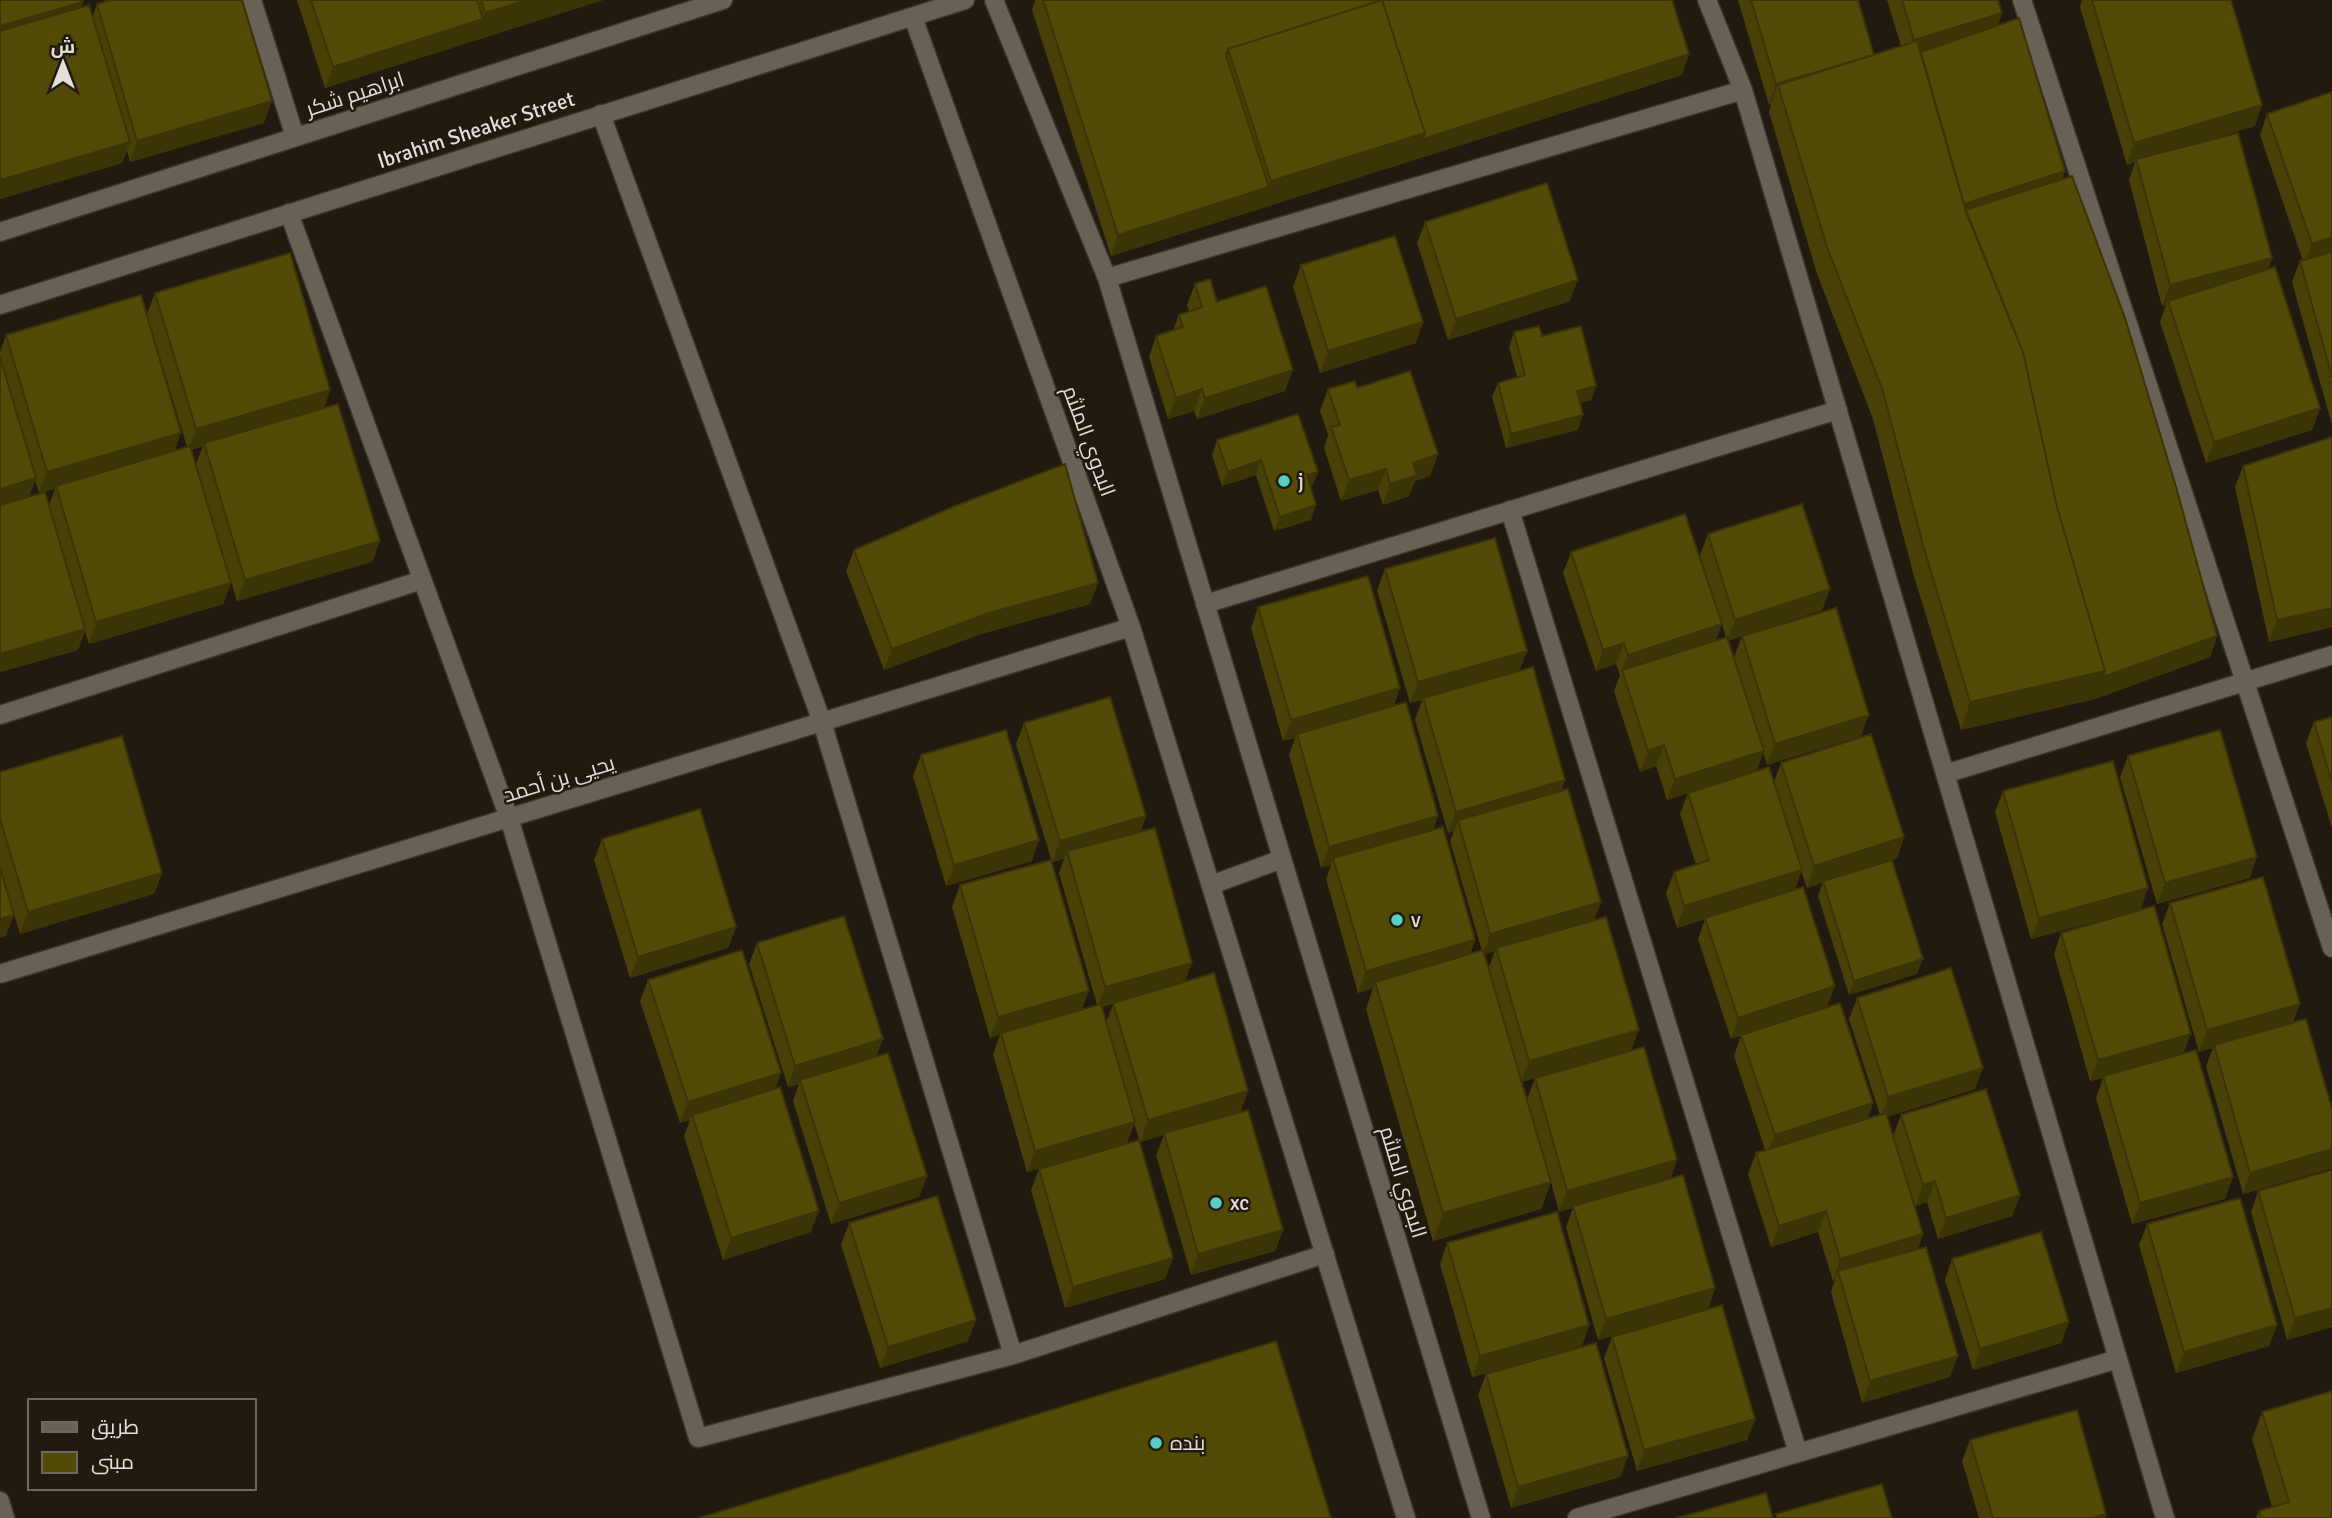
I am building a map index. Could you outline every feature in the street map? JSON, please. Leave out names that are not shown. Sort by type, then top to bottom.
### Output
[{"type":"street","points":[[252,0],[295,138]]},
{"type":"street","name":"ابراهيم شكر","points":[[0,232],[723,0]]},
{"type":"street","name":"Ibrahim Sheaker Street","points":[[0,305],[965,0]]},
{"type":"street","name":"البدوي الملثم","points":[[994,0],[1107,278],[1480,1518]]},
{"type":"street","points":[[1707,0],[1742,90],[2165,1518]]},
{"type":"street","points":[[2022,0],[2332,948]]},
{"type":"street","name":"البدوي الملثم","points":[[913,17],[1131,627],[1406,1518]]},
{"type":"street","points":[[1107,278],[1742,90]]},
{"type":"street","points":[[601,114],[822,722],[1013,1355]]},
{"type":"street","points":[[289,213],[509,818],[698,1438],[1013,1355],[1325,1254]]},
{"type":"street","points":[[1205,604],[1838,410]]},
{"type":"street","points":[[1510,510],[1798,1453]]},
{"type":"street","points":[[0,715],[422,580]]},
{"type":"street","name":"يحيى بن أحمد","points":[[0,974],[1131,627]]},
{"type":"street","points":[[1945,774],[2332,655]]},
{"type":"street","points":[[1211,885],[1282,859]]},
{"type":"street","points":[[1577,1518],[2118,1359]]},
{"type":"street","points":[[0,1501],[5,1518]]},
{"type":"building","points":[[0,0],[82,0],[83,2],[0,26]]},
{"type":"building","points":[[110,0],[242,0],[272,101],[137,141],[97,4]]},
{"type":"building","points":[[311,0],[477,0],[483,19],[333,67]]},
{"type":"building","points":[[481,0],[527,0],[485,13]]},
{"type":"building","points":[[1043,0],[1382,0],[1228,49],[1226,55],[1269,187],[1118,235]]},
{"type":"building","points":[[1382,0],[1425,133],[1271,181],[1228,49]]},
{"type":"building","points":[[1382,0],[1672,0],[1689,54],[1423,139],[1425,133]]},
{"type":"building","points":[[1751,0],[1858,0],[1874,55],[1776,84]]},
{"type":"building","points":[[1902,0],[1998,0],[2002,13],[1914,40]]},
{"type":"building","points":[[2092,0],[2231,0],[2262,105],[2134,143]]},
{"type":"building","points":[[89,5],[130,142],[0,180],[0,31]]},
{"type":"building","points":[[2019,18],[2065,171],[1964,204],[1921,52]]},
{"type":"building","points":[[1917,41],[1964,205],[2023,352],[2057,507],[2105,671],[1970,702],[1923,545],[1883,391],[1827,247],[1778,85]]},
{"type":"building","points":[[2332,92],[2332,237],[2312,244],[2267,114]]},
{"type":"building","points":[[2238,133],[2272,258],[2170,285],[2136,159]]},
{"type":"building","points":[[2072,176],[2125,318],[2217,636],[2103,677],[2105,671],[2057,507],[2023,352],[1965,210]]},
{"type":"building","points":[[1547,183],[1578,280],[1456,319],[1425,222]]},
{"type":"building","points":[[1395,236],[1423,322],[1328,351],[1301,265]]},
{"type":"building","points":[[2332,252],[2332,377],[2300,261]]},
{"type":"building","points":[[290,253],[330,390],[196,429],[155,293]]},
{"type":"building","points":[[2275,267],[2320,408],[2214,442],[2168,301]]},
{"type":"building","points":[[1210,279],[1217,302],[1266,286],[1293,370],[1205,398],[1202,389],[1176,398],[1156,336],[1183,327],[1179,315],[1202,307],[1195,284]]},
{"type":"building","points":[[141,295],[181,433],[47,472],[6,335]]},
{"type":"building","points":[[1539,326],[1542,336],[1581,326],[1596,386],[1577,391],[1583,415],[1511,434],[1498,383],[1525,375],[1514,332]]},
{"type":"building","points":[[0,357],[36,478],[0,489]]},
{"type":"building","points":[[1410,371],[1438,454],[1413,463],[1417,475],[1390,484],[1386,469],[1349,480],[1331,427],[1340,425],[1328,389],[1355,381],[1357,388]]},
{"type":"building","points":[[338,404],[380,541],[245,580],[204,443]]},
{"type":"building","name":"j","points":[[1298,414],[1318,472],[1307,475],[1316,505],[1280,517],[1261,460],[1228,472],[1217,440]]},
{"type":"building","points":[[2332,437],[2332,608],[2277,620],[2243,466]]},
{"type":"building","points":[[190,446],[231,583],[96,622],[56,486]]},
{"type":"building","points":[[1065,464],[1098,583],[989,613],[892,649],[854,550],[955,506]]},
{"type":"building","points":[[45,492],[85,629],[0,654],[0,505]]},
{"type":"building","points":[[1802,504],[1830,589],[1735,620],[1708,534]]},
{"type":"building","points":[[1685,514],[1722,624],[1628,655],[1624,643],[1603,650],[1571,552]]},
{"type":"building","points":[[1495,538],[1527,651],[1418,682],[1385,569]]},
{"type":"building","points":[[1368,576],[1400,688],[1291,720],[1258,607]]},
{"type":"building","points":[[1836,608],[1869,715],[1775,744],[1742,636]]},
{"type":"building","points":[[1727,637],[1764,751],[1675,779],[1664,745],[1648,751],[1622,670]]},
{"type":"building","points":[[1533,667],[1565,780],[1456,812],[1423,698]]},
{"type":"building","points":[[1110,697],[1146,816],[1060,841],[1024,723]]},
{"type":"building","points":[[1406,702],[1438,816],[1329,847],[1297,734]]},
{"type":"building","points":[[2332,717],[2332,782],[2314,722]]},
{"type":"building","points":[[1006,730],[1039,840],[954,865],[921,755]]},
{"type":"building","points":[[2220,730],[2257,857],[2165,883],[2128,756]]},
{"type":"building","points":[[1871,734],[1904,837],[1814,866],[1781,763]]},
{"type":"building","points":[[122,736],[162,873],[28,912],[0,819],[0,772]]},
{"type":"building","points":[[2113,761],[2148,888],[2039,918],[2003,791]]},
{"type":"building","points":[[1769,767],[1802,870],[1684,906],[1674,872],[1709,860],[1688,793]]},
{"type":"building","points":[[1568,789],[1601,902],[1490,934],[1458,820]]},
{"type":"building","points":[[700,809],[736,927],[638,957],[602,839]]},
{"type":"building","name":"v","points":[[1443,827],[1475,940],[1366,971],[1333,858]]},
{"type":"building","points":[[1155,828],[1192,963],[1105,987],[1067,851]]},
{"type":"building","points":[[1051,860],[1089,991],[998,1017],[960,885]]},
{"type":"building","points":[[1892,860],[1923,959],[1854,981],[1823,881]]},
{"type":"building","points":[[0,868],[14,915],[0,919]]},
{"type":"building","points":[[2263,877],[2300,1004],[2207,1030],[2170,903]]},
{"type":"building","points":[[1803,887],[1835,986],[1738,1018],[1705,918]]},
{"type":"building","points":[[2154,906],[2191,1034],[2098,1060],[2061,933]]},
{"type":"building","points":[[844,916],[883,1039],[795,1066],[757,943]]},
{"type":"building","points":[[1606,917],[1639,1030],[1529,1061],[1496,948]]},
{"type":"building","points":[[742,950],[781,1073],[688,1102],[648,980]]},
{"type":"building","points":[[1483,950],[1551,1182],[1443,1213],[1375,982]]},
{"type":"building","points":[[1951,968],[1983,1068],[1888,1097],[1857,998]]},
{"type":"building","points":[[1214,973],[1248,1091],[1148,1120],[1113,1003]]},
{"type":"building","points":[[1840,1003],[1873,1103],[1775,1135],[1741,1035]]},
{"type":"building","points":[[1101,1004],[1135,1122],[1035,1151],[1001,1033]]},
{"type":"building","points":[[2306,1019],[2332,1109],[2332,1149],[2250,1173],[2214,1045]]},
{"type":"building","points":[[1644,1047],[1677,1160],[1567,1191],[1535,1078]]},
{"type":"building","points":[[2196,1050],[2233,1177],[2140,1203],[2103,1076]]},
{"type":"building","points":[[888,1053],[927,1176],[839,1203],[800,1080]]},
{"type":"building","points":[[780,1087],[819,1211],[731,1238],[692,1115]]},
{"type":"building","points":[[1986,1089],[2020,1195],[1946,1218],[1935,1181],[1923,1185],[1901,1115]]},
{"type":"building","name":"xc","points":[[1248,1110],[1283,1230],[1198,1254],[1164,1133]]},
{"type":"building","points":[[1886,1113],[1923,1234],[1840,1259],[1826,1211],[1779,1226],[1756,1153]]},
{"type":"building","points":[[1139,1140],[1173,1258],[1073,1287],[1039,1169]]},
{"type":"building","points":[[2332,1170],[2332,1308],[2295,1318],[2258,1191]]},
{"type":"building","points":[[1683,1175],[1715,1288],[1606,1319],[1573,1206]]},
{"type":"building","points":[[937,1196],[976,1320],[888,1347],[849,1223]]},
{"type":"building","points":[[2240,1198],[2277,1325],[2184,1352],[2147,1224]]},
{"type":"building","points":[[1557,1212],[1589,1325],[1480,1356],[1447,1243]]},
{"type":"building","points":[[2041,1232],[2069,1322],[1980,1349],[1952,1259]]},
{"type":"building","points":[[1926,1247],[1958,1356],[1870,1381],[1838,1271]]},
{"type":"building","points":[[1722,1305],[1755,1419],[1644,1450],[1612,1337]]},
{"type":"building","name":"بنده","points":[[1276,1341],[1331,1518],[699,1518]]},
{"type":"building","points":[[1596,1343],[1628,1456],[1518,1487],[1486,1374]]},
{"type":"building","points":[[2332,1391],[2332,1518],[2261,1518],[2259,1511],[2289,1502],[2262,1412]]},
{"type":"building","points":[[2077,1410],[2106,1514],[2093,1518],[1993,1518],[1970,1440]]},
{"type":"building","points":[[1882,1484],[1892,1518],[1777,1518],[1776,1514]]},
{"type":"building","points":[[1766,1493],[1773,1518],[1677,1518]]},
{"type":"place","name":"j","points":[[1284,481]]},
{"type":"place","name":"v","points":[[1397,920]]},
{"type":"place","name":"xc","points":[[1216,1203]]},
{"type":"place","name":"بنده","points":[[1156,1443]]}]
